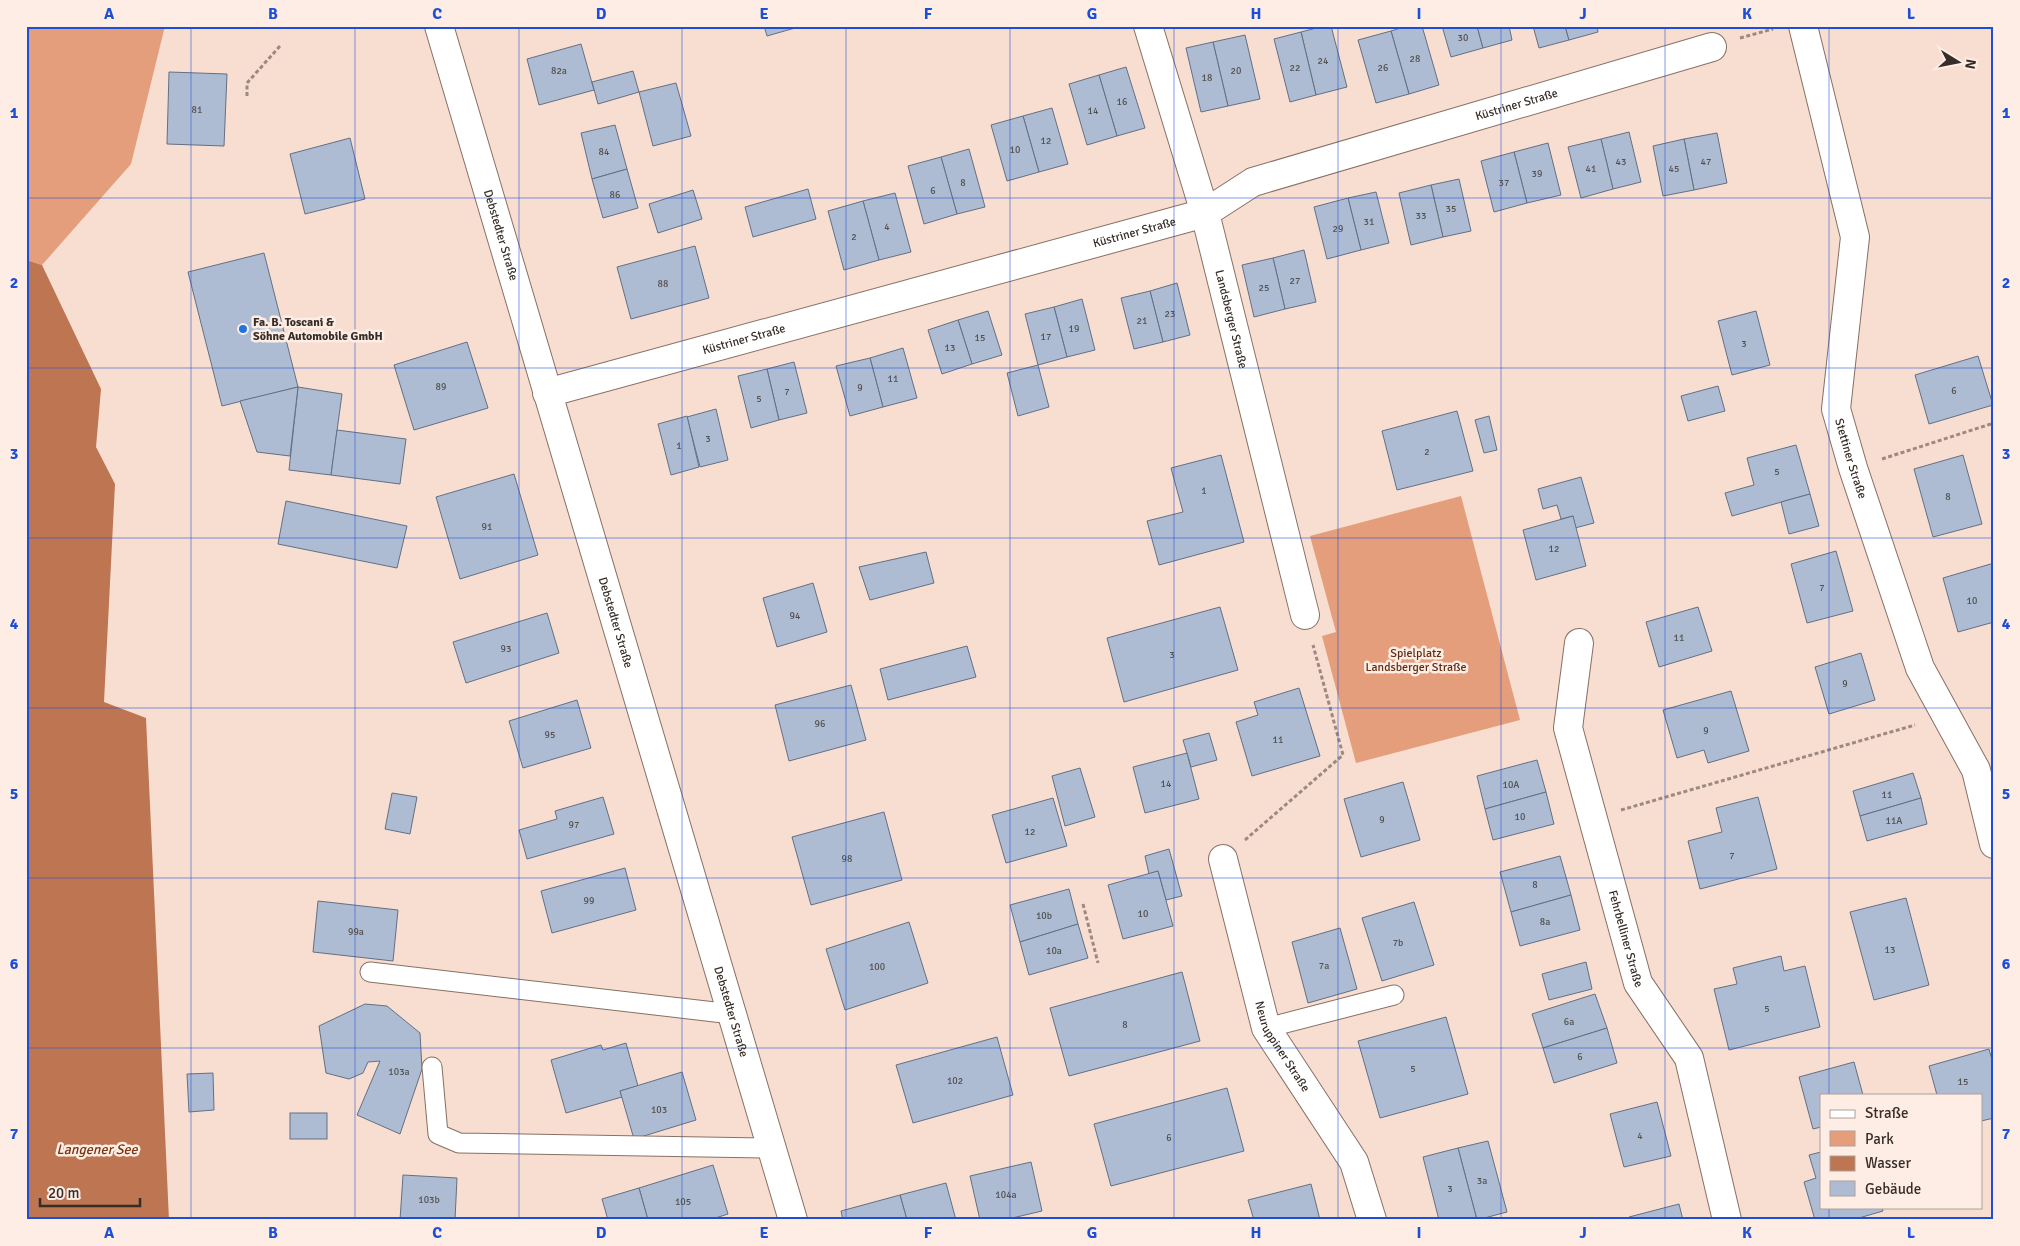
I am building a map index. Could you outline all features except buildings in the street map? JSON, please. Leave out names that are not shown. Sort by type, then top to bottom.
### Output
[{"type":"street","name":"Debstedter Straße","points":[[439,26],[546,393],[793,1220]]},
{"type":"street","name":"Landsberger Straße","points":[[1148,26],[1204,212],[1305,615]]},
{"type":"street","name":"Stettiner Straße","points":[[1803,26],[1854,237],[1836,409],[1853,468],[1920,668],[1948,715],[1976,770],[1994,844]]},
{"type":"street","name":"Küstriner Straße","points":[[546,393],[1204,212],[1253,182],[1712,47]]},
{"type":"street","name":"Fehrbelliner Straße","points":[[1579,643],[1568,728],[1638,983],[1689,1058],[1728,1220]]},
{"type":"street","name":"Neuruppiner Straße","points":[[1223,859],[1266,1028],[1354,1162],[1372,1220]]},
{"type":"lane","points":[[370,972],[732,1014]]},
{"type":"lane","points":[[1266,1028],[1394,995]]},
{"type":"lane","points":[[432,1067],[438,1134],[459,1143],[771,1148]]},
{"type":"path","points":[[1712,47],[1780,26]]},
{"type":"path","points":[[247,96],[248,83],[280,46]]},
{"type":"path","points":[[1853,468],[1994,423]]},
{"type":"path","points":[[1223,859],[1343,755],[1305,615]]},
{"type":"path","points":[[1594,818],[1948,715]]},
{"type":"path","points":[[1083,904],[1098,963]]},
{"type":"green space","points":[[26,26],[165,26],[131,164],[42,265],[26,260]]},
{"type":"green space","name":"Spielplatz Landsberger Straße","points":[[1461,496],[1520,720],[1356,763],[1322,636],[1336,632],[1310,536]]},
{"type":"water","name":"Langener See","points":[[26,260],[42,265],[101,389],[96,447],[115,484],[104,702],[146,718],[169,1220],[26,1220]]},
{"type":"place","name":"Fa. B. Toscani & Söhne Automobile GmbH","points":[[243,329]]}]
